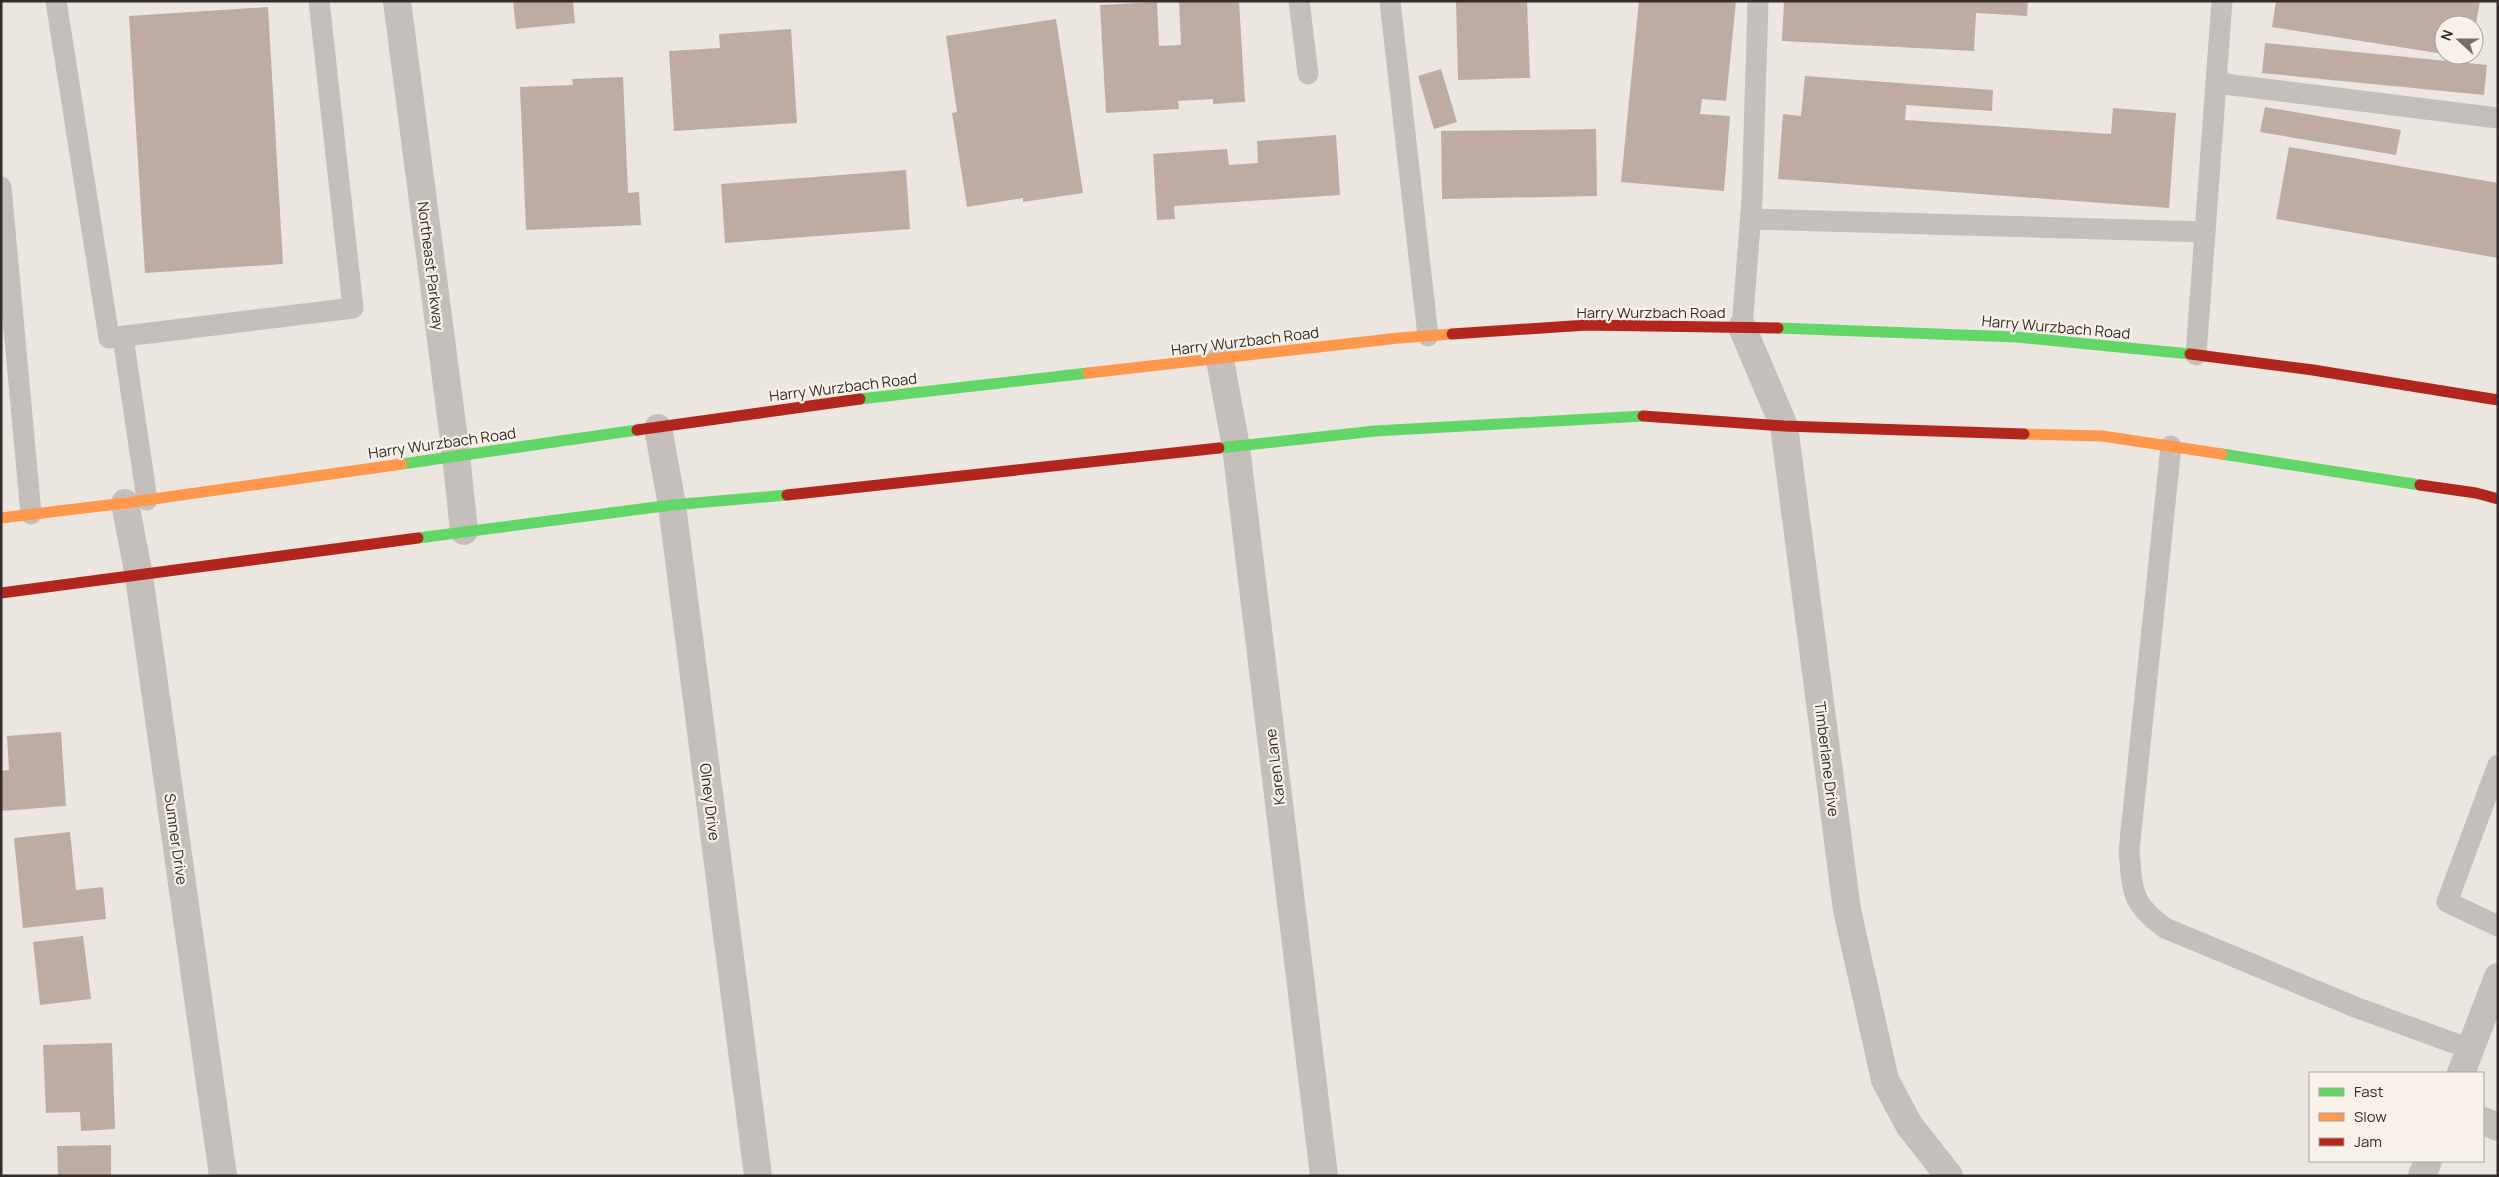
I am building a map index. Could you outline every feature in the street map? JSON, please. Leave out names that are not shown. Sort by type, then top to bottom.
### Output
[{"type":"main road","name":"Harry Wurzbach Road","points":[[1,518],[136,501],[835,402],[1428,336],[1587,325],[1742,327],[2016,336],[2196,354],[2313,370],[2498,400]]},
{"type":"main road","points":[[1,593],[139,576],[464,530],[672,505],[863,488],[1374,431],[1638,416],[1784,426],[2102,436],[2319,467],[2476,493],[2498,499]]},
{"type":"street","name":"Northeast Parkway","points":[[397,1],[464,530]]},
{"type":"street","name":"Timberlane Drive","points":[[1742,327],[1784,426],[1847,910],[1885,1080],[1908,1125],[1949,1176]]},
{"type":"street","name":"Karen Lane","points":[[1220,360],[1236,447],[1324,1176]]},
{"type":"street","name":"Olney Drive","points":[[658,428],[672,505],[758,1176]]},
{"type":"street","name":"Sumner Drive","points":[[136,501],[139,576],[223,1176]]},
{"type":"street","points":[[2466,1061],[2498,977]]},
{"type":"street","points":[[2484,1121],[2498,1127]]},
{"type":"street","points":[[2422,1176],[2428,1162]]},
{"type":"lane","points":[[56,1],[109,338],[353,308],[319,1]]},
{"type":"lane","points":[[1299,1],[1308,74]]},
{"type":"lane","points":[[1390,1],[1428,336]]},
{"type":"lane","points":[[1742,327],[1752,210],[1758,1]]},
{"type":"lane","points":[[2196,354],[2222,1]]},
{"type":"lane","points":[[2216,83],[2498,118]]},
{"type":"lane","points":[[1,188],[9,355],[32,514]]},
{"type":"lane","points":[[1752,210],[2205,232]]},
{"type":"lane","points":[[123,337],[136,501]]},
{"type":"lane","points":[[2171,446],[2129,851],[2133,894],[2144,913],[2165,928],[2355,1007],[2466,1061]]},
{"type":"lane","points":[[2498,765],[2447,902],[2498,926]]},
{"type":"building","points":[[513,1],[573,1],[575,23],[516,29]]},
{"type":"building","points":[[1179,1],[1239,1],[1245,102],[1213,104],[1213,99],[1178,101],[1179,109],[1106,113],[1100,5],[1157,2],[1159,46],[1181,45]]},
{"type":"building","points":[[1456,1],[1527,1],[1530,78],[1458,80]]},
{"type":"building","points":[[1639,1],[1736,1],[1726,101],[1702,99],[1700,114],[1730,116],[1724,191],[1621,182]]},
{"type":"building","points":[[1784,1],[2028,1],[2027,16],[1976,13],[1974,51],[1782,41]]},
{"type":"building","points":[[2276,1],[2480,1],[2478,15],[2434,15],[2434,52],[2272,27]]},
{"type":"building","points":[[268,7],[283,264],[145,273],[129,16]]},
{"type":"building","points":[[1056,19],[1083,193],[1023,202],[1023,198],[967,207],[952,113],[957,112],[946,36]]},
{"type":"building","points":[[791,29],[797,123],[674,131],[669,51],[720,48],[719,34]]},
{"type":"building","points":[[2265,43],[2434,60],[2434,65],[2487,65],[2484,95],[2262,73]]},
{"type":"building","points":[[1441,69],[1457,122],[1434,129],[1418,76]]},
{"type":"building","points":[[1805,76],[1993,90],[1992,111],[1906,105],[1905,120],[2111,134],[2113,108],[2176,113],[2169,208],[1778,179],[1783,114],[1801,116]]},
{"type":"building","points":[[623,77],[628,193],[639,192],[641,225],[526,230],[520,87],[573,85],[572,79]]},
{"type":"building","points":[[2265,107],[2401,130],[2396,155],[2260,132]]},
{"type":"building","points":[[1596,129],[1597,196],[1442,199],[1441,131]]},
{"type":"building","points":[[1336,135],[1340,195],[1174,206],[1175,219],[1157,220],[1153,154],[1227,149],[1229,165],[1258,163],[1257,141]]},
{"type":"building","points":[[2289,147],[2498,183],[2498,258],[2276,219]]},
{"type":"building","points":[[906,170],[910,229],[725,243],[721,184]]},
{"type":"building","points":[[61,732],[66,806],[1,811],[1,771],[9,770],[7,736]]},
{"type":"building","points":[[70,832],[76,890],[103,887],[106,919],[23,928],[14,838]]},
{"type":"building","points":[[83,936],[91,999],[40,1005],[33,942]]},
{"type":"building","points":[[112,1043],[115,1129],[81,1131],[80,1112],[46,1113],[43,1045]]},
{"type":"building","points":[[111,1145],[111,1176],[58,1176],[57,1146]]},
{"type":"traffic: fast","points":[[1778,328],[2016,337],[2190,354]]},
{"type":"traffic: fast","points":[[860,399],[1088,373]]},
{"type":"traffic: fast","points":[[1219,448],[1375,431],[1643,416]]},
{"type":"traffic: fast","points":[[402,464],[637,430]]},
{"type":"traffic: fast","points":[[2222,454],[2420,485]]},
{"type":"traffic: fast","points":[[418,538],[672,505],[787,495]]},
{"type":"traffic: slow","points":[[1088,373],[1399,338],[1452,334]]},
{"type":"traffic: slow","points":[[2024,434],[2102,436],[2222,454]]},
{"type":"traffic: slow","points":[[1,518],[125,503],[402,464]]},
{"type":"traffic: jam","points":[[1452,334],[1587,325],[1778,328]]},
{"type":"traffic: jam","points":[[2190,354],[2313,370],[2498,400]]},
{"type":"traffic: jam","points":[[637,430],[860,399]]},
{"type":"traffic: jam","points":[[1643,416],[1784,426],[2024,434]]},
{"type":"traffic: jam","points":[[787,495],[1219,448]]},
{"type":"traffic: jam","points":[[2420,485],[2476,493],[2498,499]]},
{"type":"traffic: jam","points":[[1,593],[418,538]]}]
